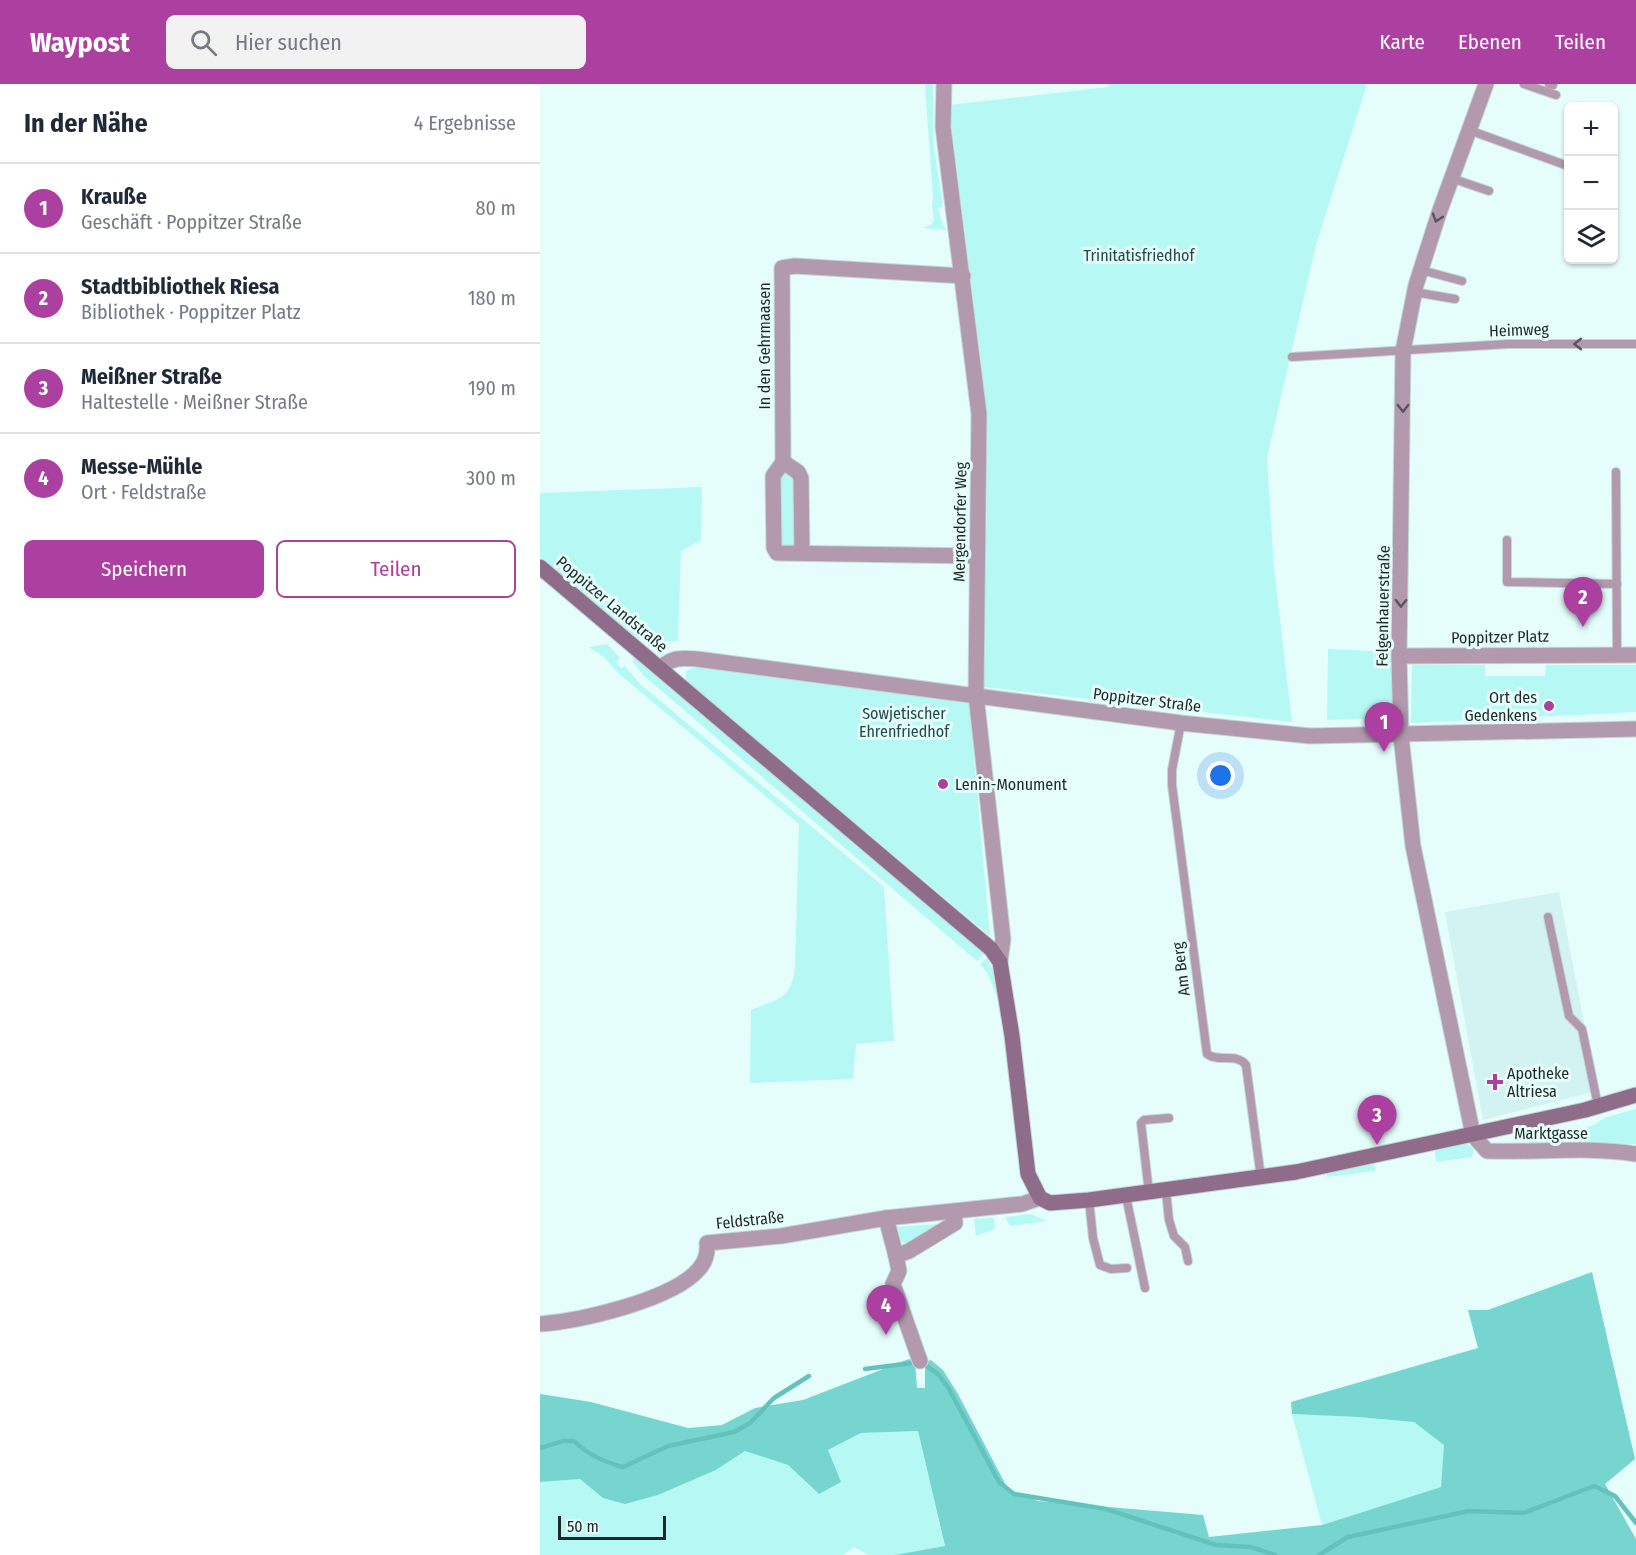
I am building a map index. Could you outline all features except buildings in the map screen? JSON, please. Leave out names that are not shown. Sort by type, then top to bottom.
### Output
[{"type":"main road","name":"Poppitzer Landstraße","points":[[540,567],[991,949],[1000,962]]},
{"type":"main road","points":[[1000,962],[1012,1036],[1028,1174],[1040,1198],[1050,1203],[1126,1196],[1261,1178],[1473,1135],[1636,1095]]},
{"type":"street","name":"Mergendorfer Weg","points":[[944,84],[943,127],[979,414],[976,695],[1003,939],[1000,962]]},
{"type":"street","name":"Felgenhauerstraße","points":[[1473,1135],[1413,846],[1401,736],[1399,656],[1403,351],[1414,292],[1451,178],[1486,84]]},
{"type":"street","name":"In den Gehrmaasen","points":[[963,276],[782,267],[783,462],[773,476],[774,548],[777,553],[977,556]]},
{"type":"street","points":[[783,462],[798,472],[801,477],[802,552]]},
{"type":"street","name":"Poppitzer Platz","points":[[1399,656],[1636,655]]},
{"type":"street","name":"Poppitzer Straße","points":[[660,668],[669,660],[697,659],[1181,723],[1310,736],[1401,736],[1636,729]]},
{"type":"street","name":"Marktgasse","points":[[1473,1135],[1487,1151],[1636,1154]]},
{"type":"street","name":"Feldstraße","points":[[540,1324],[588,1316],[646,1300],[673,1289],[700,1268],[708,1255],[707,1243],[781,1236],[886,1218],[1022,1204],[1040,1198]]},
{"type":"street","points":[[896,1256],[909,1251],[955,1223],[954,1212]]},
{"type":"street","points":[[886,1218],[899,1271],[893,1284],[920,1361]]},
{"type":"lane","points":[[1524,84],[1556,95]]},
{"type":"lane","points":[[1469,130],[1564,164]]},
{"type":"lane","points":[[1451,178],[1490,191]]},
{"type":"lane","points":[[1421,270],[1462,281]]},
{"type":"lane","points":[[1414,292],[1455,299]]},
{"type":"lane","name":"Heimweg","points":[[1292,357],[1508,344],[1636,344]]},
{"type":"lane","points":[[1616,472],[1617,655]]},
{"type":"lane","points":[[1507,540],[1507,582],[1617,584]]},
{"type":"lane","name":"Am Berg","points":[[1181,723],[1172,770],[1172,785],[1207,1054],[1212,1058],[1237,1058],[1243,1060],[1246,1065],[1261,1178]]},
{"type":"lane","points":[[1548,917],[1569,1016],[1582,1029],[1598,1106]]},
{"type":"lane","points":[[1149,1193],[1141,1123],[1144,1120],[1169,1118]]},
{"type":"lane","points":[[1166,1191],[1169,1220],[1174,1236],[1185,1247],[1188,1261]]},
{"type":"lane","points":[[1126,1196],[1145,1288]]},
{"type":"lane","points":[[1089,1200],[1093,1238],[1100,1265],[1111,1269],[1127,1268]]},
{"type":"shaded area","points":[[1559,892],[1597,1091],[1483,1120],[1445,912]]},
{"type":"shaded area","points":[[1592,1272],[1635,1459],[1605,1484],[1636,1539],[1636,1555],[895,1555],[945,1546],[918,1431],[861,1433],[828,1450],[841,1482],[819,1494],[788,1465],[745,1451],[716,1470],[658,1495],[625,1504],[603,1498],[580,1479],[540,1482],[540,1394],[591,1402],[688,1428],[712,1426],[722,1425],[755,1408],[803,1400],[909,1359],[915,1361],[917,1388],[925,1388],[925,1362],[931,1360],[943,1370],[958,1394],[1008,1489],[1038,1501],[1203,1515],[1209,1537],[1322,1525],[1441,1487],[1444,1445],[1414,1422],[1292,1414],[1291,1402],[1478,1348],[1468,1310],[1488,1310]]},
{"type":"green space","points":[[925,84],[933,84],[933,141],[943,206],[938,209],[947,230],[923,228],[931,225],[934,220]]},
{"type":"green space","name":"Trinitatisfriedhof","points":[[1108,84],[1367,84],[1316,245],[1267,458],[1274,568],[1292,722],[984,687],[986,415],[949,105],[1108,87]]},
{"type":"green space","points":[[784,473],[795,477],[796,543],[793,547],[780,547],[780,475]]},
{"type":"green space","points":[[702,487],[701,540],[681,551],[678,641],[649,642],[636,637],[540,557],[540,493]]},
{"type":"green space","points":[[607,644],[620,658],[616,663],[621,668],[625,666],[640,684],[884,887],[894,1041],[856,1044],[853,1079],[750,1083],[751,1010],[782,997],[793,979],[799,824],[618,673],[604,657],[589,647]]},
{"type":"green space","points":[[1328,649],[1394,652],[1392,718],[1327,720]]},
{"type":"green space","points":[[636,657],[906,884],[984,954],[977,961],[643,675],[632,661]]},
{"type":"green space","points":[[1412,665],[1485,665],[1485,676],[1545,676],[1546,665],[1636,665],[1636,712],[1411,723]]},
{"type":"green space","name":"Sowjetischer Ehrenfriedhof","points":[[699,666],[969,703],[990,936],[686,681],[686,671]]},
{"type":"green space","points":[[987,958],[993,970],[997,997],[987,972],[980,964]]},
{"type":"green space","points":[[1636,1109],[1636,1144],[1527,1143],[1594,1125],[1604,1118]]},
{"type":"green space","points":[[1465,1143],[1474,1148],[1472,1157],[1436,1162],[1435,1151]]},
{"type":"green space","points":[[1374,1164],[1376,1171],[1327,1177],[1327,1173]]},
{"type":"green space","points":[[1030,1214],[1047,1221],[1010,1226],[1005,1217]]},
{"type":"green space","points":[[992,1218],[995,1229],[976,1236],[974,1219]]},
{"type":"green space","points":[[938,1224],[937,1229],[907,1243],[899,1242],[895,1227]]},
{"type":"green space","points":[[1292,1414],[1414,1422],[1445,1445],[1441,1487],[1322,1525]]},
{"type":"green space","points":[[918,1431],[945,1547],[895,1555],[868,1555],[854,1547],[843,1555],[540,1555],[540,1482],[580,1479],[603,1498],[658,1495],[716,1470],[745,1451],[788,1465],[819,1494],[828,1450],[861,1433]]},
{"type":"waterway","points":[[865,1369],[912,1363]]},
{"type":"waterway","points":[[927,1366],[939,1375],[949,1389],[999,1482],[1014,1494],[1106,1509],[1216,1545],[1251,1547],[1275,1555]]},
{"type":"waterway","points":[[540,1448],[563,1441],[574,1441],[597,1457],[623,1467],[668,1446],[734,1432],[750,1423],[774,1398],[809,1376]]},
{"type":"waterway","points":[[1319,1555],[1348,1537],[1469,1511],[1524,1513],[1594,1486],[1615,1496],[1636,1523]]},
{"type":"place","name":"Stadtbibliothek Riesa","points":[[1583,627]]},
{"type":"place","name":"Ort des Gedenkens","points":[[1549,706]]},
{"type":"place","name":"Krauße","points":[[1384,752]]},
{"type":"place","name":"Lenin-Monument","points":[[943,784]]},
{"type":"place","name":"Apotheke Altriesa","points":[[1495,1082]]},
{"type":"place","name":"Meißner Straße","points":[[1377,1145]]},
{"type":"place","name":"Messe-Mühle","points":[[886,1335]]}]
